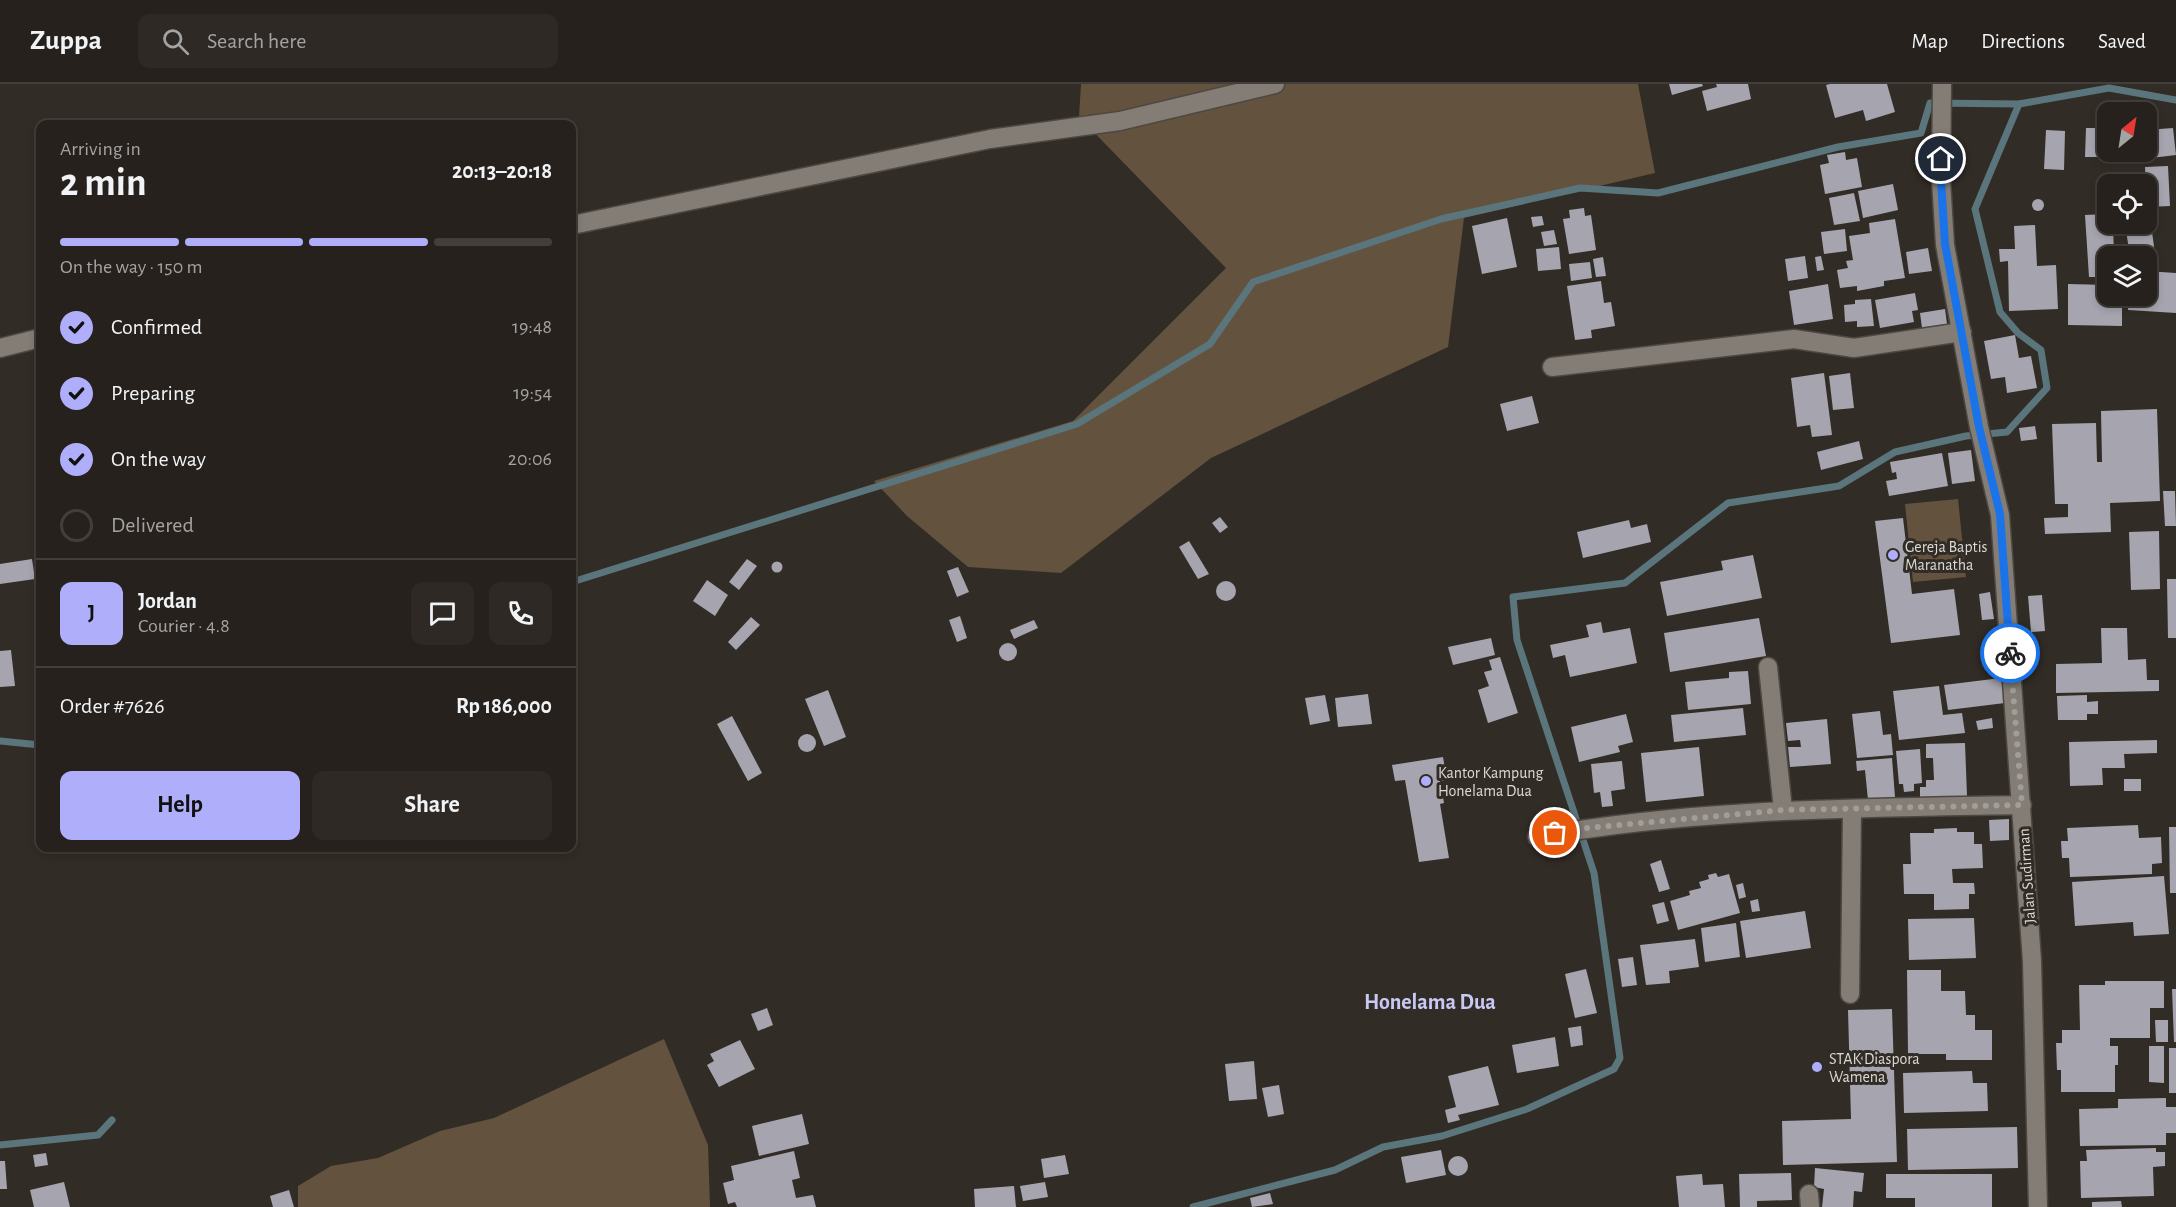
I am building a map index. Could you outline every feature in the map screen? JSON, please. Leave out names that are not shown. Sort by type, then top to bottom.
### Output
[{"type":"street","points":[[576,224],[990,139],[1120,121],[1275,84]]},
{"type":"street","name":"Jalan Sudirman","points":[[1942,85],[1941,180],[1945,244],[1979,427],[2000,514],[2032,961],[2038,1207]]},
{"type":"street","points":[[1552,368],[1794,339],[1854,348],[1962,332]]},
{"type":"street","points":[[0,348],[36,339]]},
{"type":"street","points":[[1768,667],[1783,810]]},
{"type":"street","points":[[1537,837],[1580,829],[1783,810],[2022,805]]},
{"type":"street","points":[[1850,994],[1852,809]]},
{"type":"shaded area","points":[[1081,84],[1638,84],[1655,173],[1464,218],[1448,347],[1211,458],[1061,573],[968,567],[907,516],[874,481],[1073,421],[1226,268],[1079,117]]},
{"type":"shaded area","points":[[1958,499],[1966,577],[1913,582],[1905,504]]},
{"type":"shaded area","points":[[664,1039],[708,1145],[710,1207],[298,1207],[298,1186],[331,1166],[378,1158],[440,1131],[494,1118]]},
{"type":"building","points":[[1669,84],[1702,84],[1703,86],[1672,95]]},
{"type":"building","points":[[1716,84],[1748,84],[1751,99],[1707,111],[1702,91],[1717,87]]},
{"type":"building","points":[[1887,84],[1895,112],[1866,121],[1863,110],[1835,118],[1826,85]]},
{"type":"building","points":[[2086,128],[2097,128],[2097,157],[2085,157]]},
{"type":"building","points":[[2173,128],[2176,155],[2157,157],[2157,129]]},
{"type":"building","points":[[2046,130],[2065,131],[2064,170],[2044,169]]},
{"type":"building","points":[[1845,152],[1846,160],[1857,158],[1862,187],[1825,194],[1820,165],[1829,163],[1827,155]]},
{"type":"building","points":[[2168,166],[2170,206],[2157,207],[2157,174],[2145,174],[2145,167]]},
{"type":"building","points":[[1893,184],[1898,210],[1863,218],[1858,191]]},
{"type":"building","points":[[1854,193],[1860,221],[1834,225],[1829,198]]},
{"type":"building","points":[[2040,199],[2044,205],[2040,211],[2036,211],[2032,203]]},
{"type":"building","points":[[1584,208],[1585,216],[1591,215],[1596,250],[1569,254],[1563,219],[1570,218],[1569,210]]},
{"type":"building","points":[[2097,214],[2097,234],[2113,234],[2114,246],[2097,246],[2097,277],[2089,277],[2085,215]]},
{"type":"building","points":[[1542,216],[1544,225],[1533,227],[1531,217]]},
{"type":"building","points":[[1507,218],[1517,267],[1482,274],[1472,226]]},
{"type":"building","points":[[1895,219],[1905,278],[1884,281],[1884,286],[1857,291],[1857,286],[1840,288],[1837,270],[1848,268],[1846,261],[1853,260],[1849,236],[1870,233],[1869,223]]},
{"type":"building","points":[[2035,225],[2037,266],[2056,265],[2058,309],[2009,311],[2008,261],[2000,262],[1999,249],[2015,249],[2014,226]]},
{"type":"building","points":[[1845,229],[1847,251],[1824,254],[1821,232]]},
{"type":"building","points":[[1554,230],[1557,244],[1544,246],[1541,232]]},
{"type":"building","points":[[2127,234],[2152,234],[2154,246],[2128,246]]},
{"type":"building","points":[[1559,247],[1561,269],[1538,271],[1536,249]]},
{"type":"building","points":[[1928,248],[1932,271],[1909,274],[1906,252]]},
{"type":"building","points":[[1805,256],[1808,278],[1788,281],[1785,259]]},
{"type":"building","points":[[1821,256],[1824,270],[1817,271],[1815,257]]},
{"type":"building","points":[[1603,257],[1606,276],[1596,277],[1593,259]]},
{"type":"building","points":[[1590,262],[1592,278],[1571,281],[1569,264]]},
{"type":"building","points":[[2157,272],[2176,273],[2176,313],[2128,310],[2128,306],[2157,306]]},
{"type":"building","points":[[1601,281],[1604,303],[1611,302],[1615,326],[1591,330],[1592,338],[1575,340],[1567,286]]},
{"type":"building","points":[[1828,284],[1833,319],[1794,325],[1789,291]]},
{"type":"building","points":[[2068,284],[2097,285],[2097,306],[2122,306],[2122,326],[2068,325]]},
{"type":"building","points":[[1915,293],[1918,310],[1912,311],[1914,322],[1880,328],[1875,300]]},
{"type":"building","points":[[1871,299],[1874,326],[1857,327],[1857,321],[1845,322],[1844,305],[1855,304],[1855,300]]},
{"type":"building","points":[[1945,309],[1947,324],[1922,328],[1920,313]]},
{"type":"building","points":[[2015,335],[2019,358],[2031,356],[2037,388],[2007,393],[2005,377],[1991,379],[1984,341]]},
{"type":"building","points":[[1824,373],[1832,435],[1812,437],[1810,425],[1797,427],[1791,378]]},
{"type":"building","points":[[1850,373],[1854,408],[1833,410],[1829,376]]},
{"type":"building","points":[[1532,396],[1539,423],[1507,431],[1500,404]]},
{"type":"building","points":[[2157,409],[2160,501],[2110,503],[2111,532],[2045,534],[2044,518],[2068,517],[2068,504],[2055,504],[2052,424],[2096,423],[2097,462],[2102,462],[2101,411]]},
{"type":"building","points":[[2035,426],[2037,439],[2021,441],[2019,428]]},
{"type":"building","points":[[1859,441],[1863,459],[1821,470],[1817,452]]},
{"type":"building","points":[[1971,450],[1975,481],[1952,484],[1948,453]]},
{"type":"building","points":[[1942,453],[1948,486],[1889,496],[1886,481],[1897,479],[1896,472],[1892,473],[1890,462]]},
{"type":"building","points":[[2163,491],[2175,491],[2176,526],[2165,526]]},
{"type":"building","points":[[1220,517],[1228,527],[1220,533],[1212,523]]},
{"type":"building","name":"Gereja Baptis Maranatha","points":[[1903,518],[1912,594],[1954,589],[1960,635],[1891,643],[1875,521]]},
{"type":"building","points":[[1629,520],[1631,528],[1647,524],[1651,542],[1583,558],[1577,532]]},
{"type":"building","points":[[2159,531],[2160,589],[2131,590],[2129,532]]},
{"type":"building","points":[[1189,541],[1209,574],[1198,579],[1179,547]]},
{"type":"building","points":[[1753,555],[1762,598],[1667,616],[1660,582],[1723,570],[1721,561]]},
{"type":"building","points":[[32,559],[35,579],[0,584],[0,564]]},
{"type":"building","points":[[747,559],[757,566],[739,590],[729,582]]},
{"type":"building","points":[[777,561],[783,567],[777,573],[771,567]]},
{"type":"building","points":[[958,567],[969,592],[957,597],[947,571]]},
{"type":"building","points":[[2167,579],[2176,579],[2176,638],[2168,638]]},
{"type":"building","points":[[707,580],[728,595],[715,616],[693,601]]},
{"type":"building","points":[[1226,581],[1233,584],[1236,591],[1233,598],[1226,601],[1219,598],[1216,591],[1219,584]]},
{"type":"building","points":[[1990,592],[1994,619],[1982,620],[1979,594]]},
{"type":"building","points":[[2042,595],[2045,631],[2031,632],[2028,596]]},
{"type":"building","points":[[960,616],[967,638],[957,642],[949,620]]},
{"type":"building","points":[[751,617],[760,625],[736,650],[728,642]]},
{"type":"building","points":[[1759,618],[1766,656],[1670,672],[1664,633]]},
{"type":"building","points":[[1034,620],[1038,628],[1014,639],[1010,630]]},
{"type":"building","points":[[1601,622],[1603,633],[1630,628],[1637,663],[1570,677],[1565,655],[1553,658],[1550,645],[1589,637],[1586,625]]},
{"type":"building","points":[[2101,628],[2127,628],[2128,660],[2146,659],[2147,680],[2159,680],[2159,691],[2056,693],[2056,664],[2102,663]]},
{"type":"building","points":[[1491,638],[1495,655],[1453,665],[1448,647]]},
{"type":"building","points":[[1008,643],[1016,648],[1017,652],[1012,660],[1008,661],[1000,656],[999,652],[1004,644]]},
{"type":"building","points":[[11,650],[15,686],[0,687],[0,651]]},
{"type":"building","points":[[1500,657],[1518,713],[1488,723],[1478,690],[1489,686],[1484,672],[1492,670],[1489,660]]},
{"type":"building","points":[[1748,671],[1751,704],[1688,710],[1685,682],[1729,678],[1729,672]]},
{"type":"building","points":[[2001,678],[2005,703],[1948,710],[1944,685]]},
{"type":"building","points":[[1939,686],[1943,715],[1962,713],[1965,733],[1899,740],[1893,691]]},
{"type":"building","points":[[828,690],[846,737],[824,746],[805,699]]},
{"type":"building","points":[[1368,694],[1372,724],[1338,727],[1335,698]]},
{"type":"building","points":[[1325,695],[1330,721],[1310,725],[1305,698]]},
{"type":"building","points":[[2087,695],[2087,702],[2098,701],[2098,714],[2087,714],[2087,720],[2058,720],[2057,696]]},
{"type":"building","points":[[1743,708],[1746,735],[1674,742],[1671,715]]},
{"type":"building","points":[[1880,711],[1883,735],[1891,734],[1893,755],[1857,758],[1852,714]]},
{"type":"building","points":[[1626,714],[1633,742],[1618,746],[1620,752],[1579,762],[1571,727]]},
{"type":"building","points":[[732,716],[762,773],[748,781],[717,724]]},
{"type":"building","points":[[1992,718],[1993,728],[1978,730],[1976,721]]},
{"type":"building","points":[[1827,719],[1831,764],[1790,767],[1788,747],[1801,747],[1800,740],[1788,741],[1786,723]]},
{"type":"building","points":[[807,734],[813,737],[816,743],[813,749],[807,752],[801,749],[798,743],[801,737]]},
{"type":"building","points":[[2157,740],[2157,753],[2124,754],[2125,768],[2102,768],[2103,785],[2070,786],[2069,742]]},
{"type":"building","points":[[1965,743],[1967,796],[1920,797],[1920,787],[1926,787],[1926,780],[1934,780],[1933,758],[1926,758],[1926,744]]},
{"type":"building","points":[[1699,747],[1704,796],[1646,802],[1641,753]]},
{"type":"building","points":[[1920,749],[1922,783],[1914,784],[1914,791],[1904,792],[1903,784],[1899,784],[1896,751]]},
{"type":"building","points":[[1443,757],[1447,780],[1440,781],[1444,803],[1440,804],[1449,858],[1419,862],[1405,780],[1395,781],[1392,765]]},
{"type":"building","points":[[1892,758],[1895,797],[1868,800],[1865,770],[1857,771],[1856,761]]},
{"type":"building","points":[[1622,761],[1625,789],[1611,791],[1613,806],[1602,807],[1600,792],[1594,793],[1591,764]]},
{"type":"building","points":[[2124,779],[2141,779],[2141,791],[2124,791]]},
{"type":"building","points":[[2009,819],[2009,840],[1990,841],[1989,820]]},
{"type":"building","points":[[2138,825],[2139,838],[2161,837],[2162,863],[2152,864],[2152,874],[2070,877],[2069,858],[2062,858],[2061,841],[2068,841],[2067,828]]},
{"type":"building","points":[[2169,827],[2176,827],[2176,893],[2170,893]]},
{"type":"building","points":[[1957,828],[1957,832],[1974,832],[1974,844],[1982,844],[1983,868],[1952,869],[1953,883],[1974,883],[1975,894],[1969,894],[1969,909],[1934,910],[1934,894],[1904,894],[1903,864],[1911,864],[1910,833],[1934,833],[1934,829]]},
{"type":"building","points":[[1661,860],[1670,889],[1659,892],[1650,864]]},
{"type":"building","points":[[1716,873],[1718,877],[1729,874],[1740,913],[1678,930],[1670,901],[1690,895],[1689,891],[1701,888],[1699,882],[1709,879],[1708,875]]},
{"type":"building","points":[[2164,876],[2169,934],[2134,936],[2133,922],[2075,926],[2072,882]]},
{"type":"building","points":[[1743,883],[1746,897],[1739,899],[1736,885]]},
{"type":"building","points":[[1758,899],[1760,911],[1752,912],[1750,901]]},
{"type":"building","points":[[1664,902],[1669,921],[1657,924],[1652,905]]},
{"type":"building","points":[[1805,911],[1811,948],[1746,958],[1740,921]]},
{"type":"building","points":[[1974,918],[1976,958],[1909,960],[1908,919]]},
{"type":"building","points":[[1736,923],[1740,957],[1705,962],[1701,928]]},
{"type":"building","points":[[1695,939],[1699,967],[1669,971],[1670,983],[1646,985],[1640,945]]},
{"type":"building","points":[[1633,957],[1637,985],[1622,987],[1618,959]]},
{"type":"building","points":[[1586,969],[1597,1013],[1575,1018],[1565,974]]},
{"type":"building","points":[[1907,970],[1941,970],[1941,991],[1965,991],[1966,1015],[1975,1015],[1975,1030],[1992,1030],[1992,1060],[1946,1060],[1946,1054],[1908,1054]]},
{"type":"building","points":[[2105,981],[2164,981],[2164,1008],[2150,1008],[2150,1038],[2110,1038],[2110,1046],[2118,1046],[2115,1092],[2061,1092],[2061,1070],[2057,1070],[2056,1043],[2062,1043],[2062,1030],[2080,1030],[2079,985],[2105,985]]},
{"type":"building","points":[[2172,989],[2176,989],[2176,1042],[2174,1042]]},
{"type":"building","points":[[767,1008],[773,1025],[758,1031],[751,1014]]},
{"type":"building","points":[[1892,1009],[1897,1162],[1783,1165],[1782,1121],[1851,1119],[1848,1010]]},
{"type":"building","points":[[2155,1020],[2168,1020],[2168,1042],[2156,1042]]},
{"type":"building","points":[[1581,1026],[1583,1045],[1571,1047],[1568,1028]]},
{"type":"building","points":[[1555,1037],[1559,1066],[1517,1073],[1512,1045]]},
{"type":"building","points":[[740,1040],[755,1069],[719,1087],[707,1065],[714,1061],[710,1054]]},
{"type":"building","points":[[2149,1046],[2164,1046],[2164,1083],[2149,1082]]},
{"type":"building","points":[[2169,1048],[2176,1048],[2176,1093],[2169,1093]]},
{"type":"building","points":[[1254,1061],[1257,1099],[1229,1101],[1225,1064]]},
{"type":"building","points":[[1488,1066],[1499,1105],[1458,1115],[1460,1120],[1448,1123],[1445,1110],[1456,1107],[1448,1076]]},
{"type":"building","points":[[1972,1071],[1973,1083],[1987,1083],[1988,1111],[1904,1113],[1903,1073]]},
{"type":"building","points":[[1279,1085],[1284,1114],[1268,1117],[1262,1088]]},
{"type":"building","points":[[2166,1098],[2166,1107],[2176,1107],[2176,1133],[2166,1133],[2166,1145],[2080,1146],[2079,1109],[2118,1108],[2118,1099]]},
{"type":"building","points":[[802,1114],[809,1144],[759,1156],[752,1126]]},
{"type":"building","points":[[2017,1127],[2018,1168],[1908,1170],[1907,1129]]},
{"type":"building","points":[[2156,1148],[2156,1152],[2165,1152],[2165,1166],[2153,1167],[2154,1196],[2081,1198],[2080,1161],[2087,1161],[2086,1150]]},
{"type":"building","points":[[1441,1150],[1446,1175],[1406,1183],[1401,1157]]},
{"type":"building","points":[[794,1151],[800,1178],[792,1180],[796,1198],[813,1195],[816,1207],[737,1207],[735,1202],[728,1204],[723,1183],[734,1180],[731,1166]]},
{"type":"building","points":[[46,1153],[48,1165],[35,1167],[33,1155]]},
{"type":"building","points":[[1065,1155],[1069,1174],[1044,1178],[1041,1159]]},
{"type":"building","points":[[1458,1156],[1465,1159],[1468,1166],[1465,1173],[1458,1176],[1451,1173],[1448,1166],[1451,1159]]},
{"type":"building","points":[[0,1161],[5,1161],[7,1189],[0,1189]]},
{"type":"building","points":[[1815,1168],[1864,1173],[1862,1192],[1854,1191],[1853,1207],[1822,1207],[1824,1189],[1814,1187]]},
{"type":"building","points":[[1791,1173],[1792,1200],[1757,1201],[1757,1207],[1740,1207],[1739,1174]]},
{"type":"building","points":[[1702,1174],[1703,1185],[1723,1184],[1725,1207],[1679,1207],[1676,1176]]},
{"type":"building","points":[[1886,1174],[1992,1174],[1992,1207],[1915,1207],[1915,1198],[1886,1198]]},
{"type":"building","points":[[64,1182],[70,1207],[34,1207],[30,1190]]},
{"type":"building","points":[[1045,1182],[1048,1197],[1023,1201],[1020,1186]]},
{"type":"building","points":[[1014,1186],[1016,1207],[975,1207],[974,1189]]},
{"type":"building","points":[[289,1190],[294,1207],[273,1207],[270,1196]]},
{"type":"building","points":[[1270,1193],[1273,1204],[1252,1207],[1250,1198]]},
{"type":"building","points":[[2121,1201],[2122,1207],[2092,1207],[2092,1202]]},
{"type":"waterway","points":[[1193,1207],[1335,1170],[1383,1147],[1442,1136],[1527,1109],[1614,1069],[1620,1058],[1594,873],[1517,640],[1513,597],[1625,583],[1728,503],[1839,486],[1895,452],[1966,436],[2007,432],[2047,388],[2041,350],[2018,333],[2000,312],[1975,209],[2019,104],[2109,88],[2176,100]]},
{"type":"waterway","points":[[576,581],[1077,424],[1210,344],[1253,282],[1441,219],[1580,188],[1658,193],[1838,147],[1921,133],[1930,103],[2019,104]]},
{"type":"waterway","points":[[0,741],[36,745]]},
{"type":"waterway","points":[[0,1145],[98,1135],[112,1120]]},
{"type":"way so far","points":[[1555,833],[1783,810],[2022,805],[2010,653]]},
{"type":"place","name":"Gereja Baptis Maranatha","points":[[1893,555]]},
{"type":"place","name":"Kantor Kampung Honelama Dua","points":[[1426,781]]},
{"type":"place","name":"STAK Diaspora Wamena","points":[[1817,1067]]},
{"type":"district","name":"Honelama Dua","points":[[1430,1001]]},
{"type":"route","points":[[1941,159],[1945,244],[1979,427],[2000,514],[2010,653]]}]
